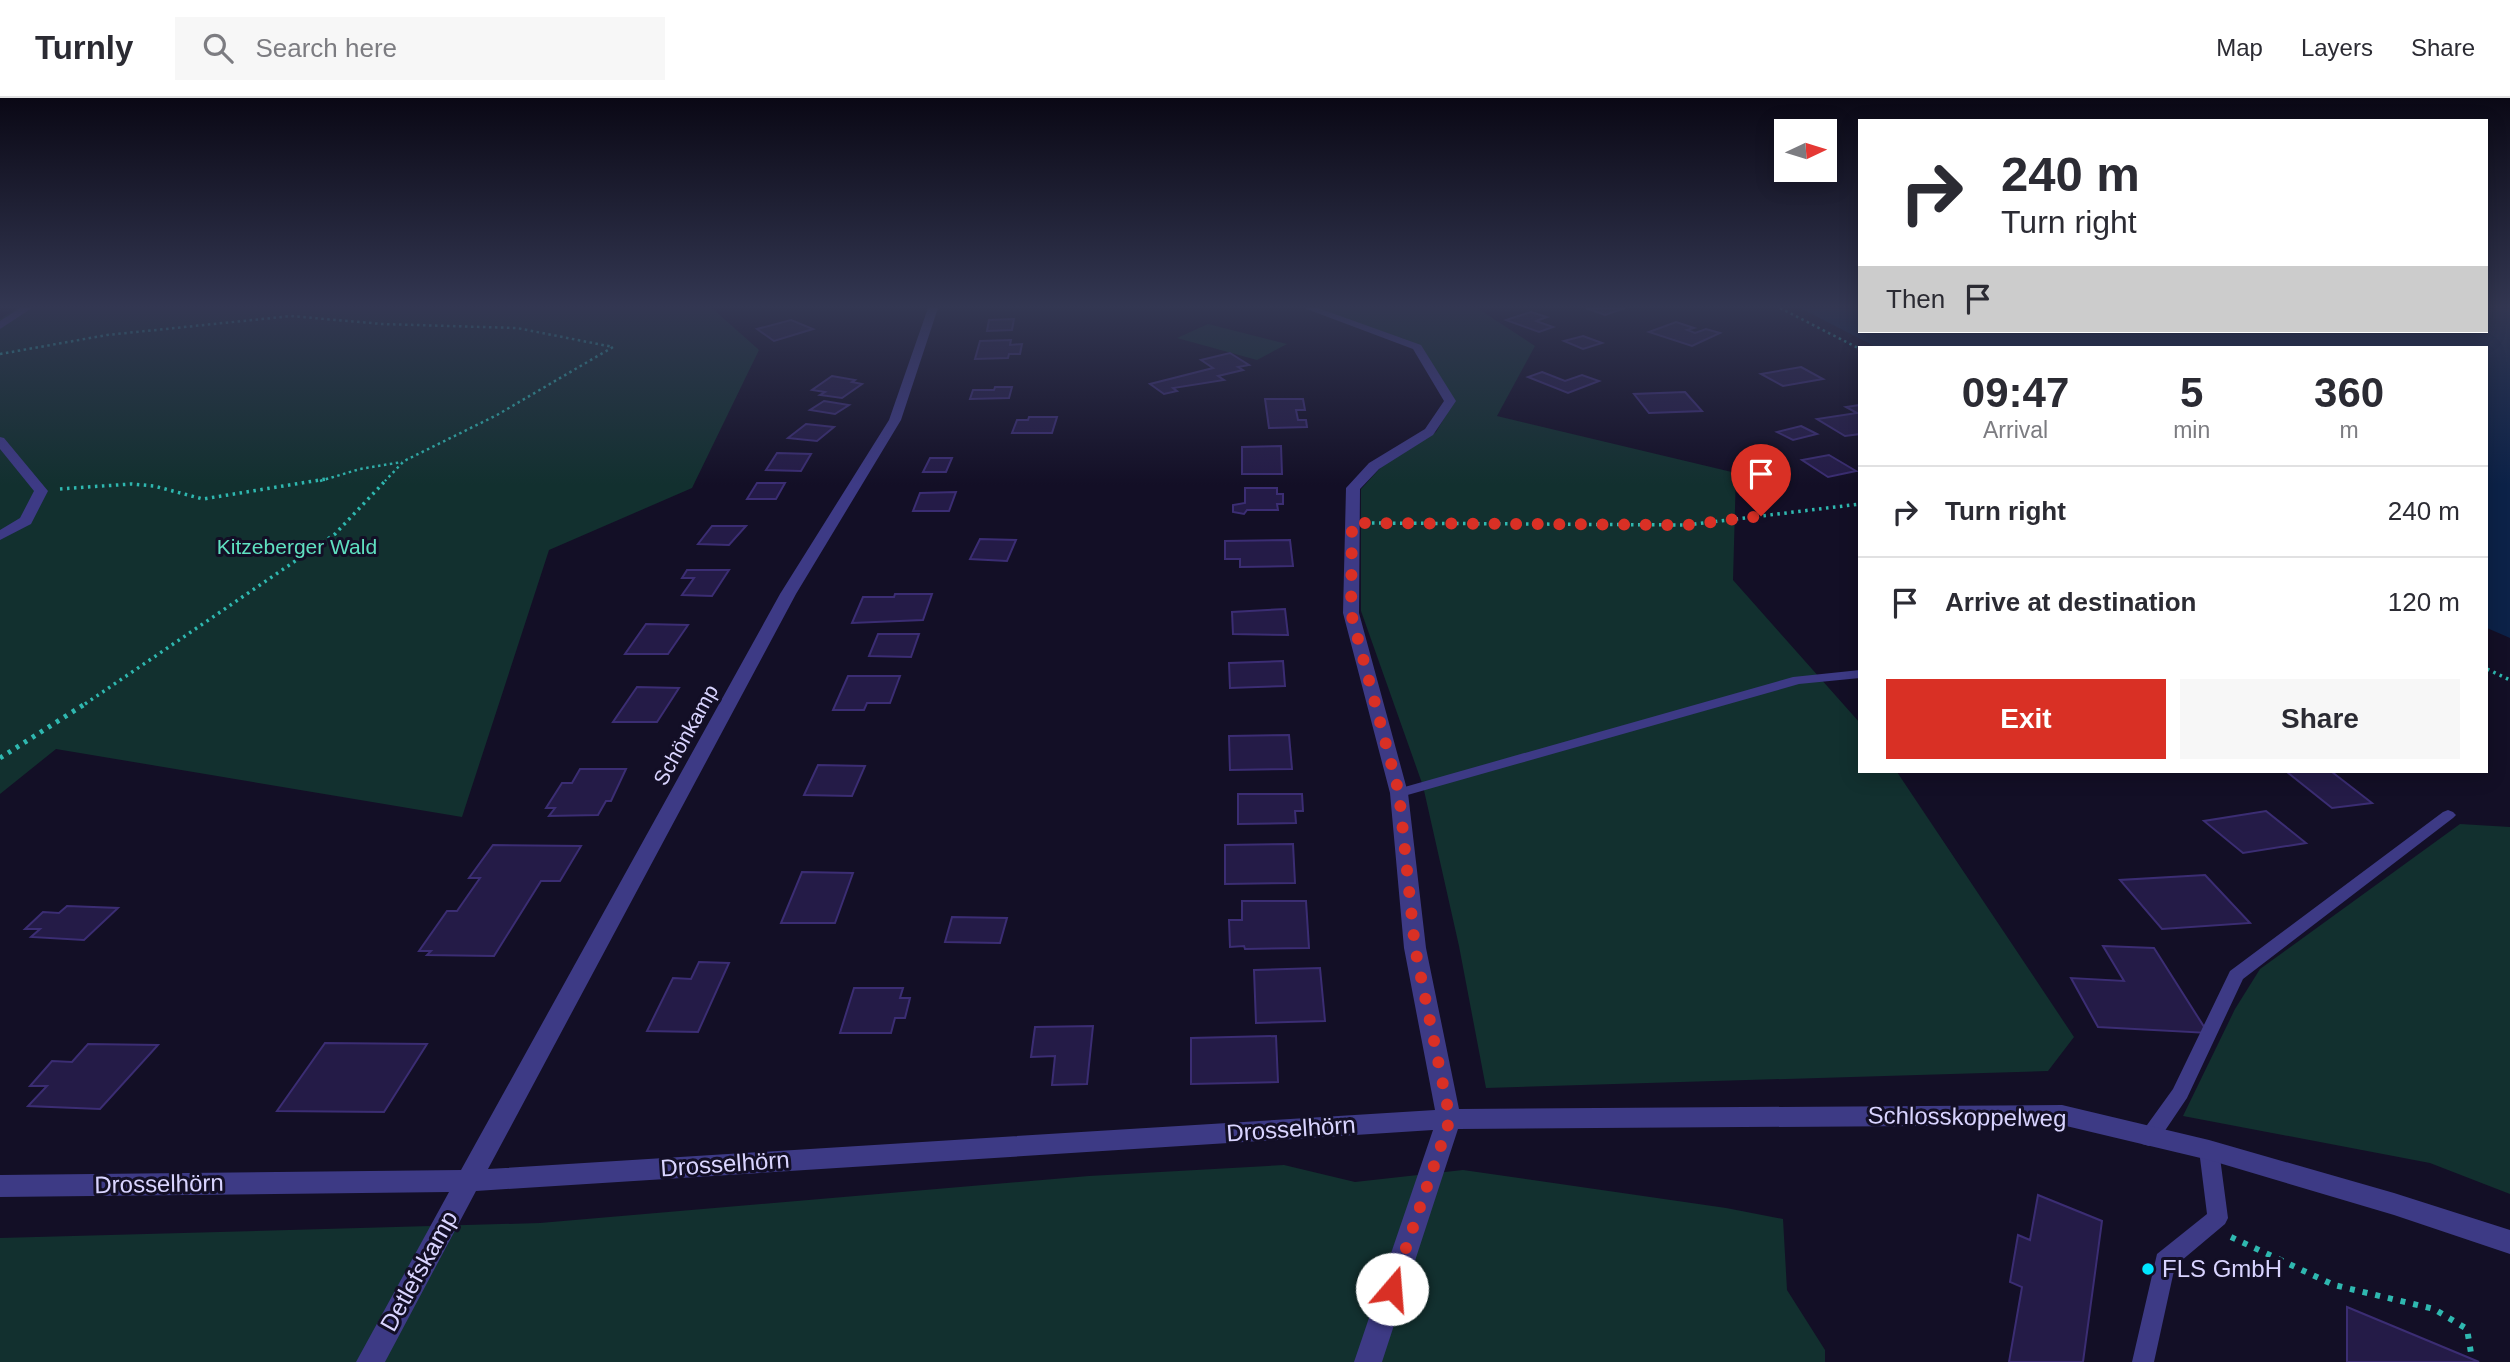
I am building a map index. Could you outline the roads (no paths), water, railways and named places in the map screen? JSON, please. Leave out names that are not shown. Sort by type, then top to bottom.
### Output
[{"type":"street","name":"Schönkamp","points":[[468,1181],[788,594],[895,420],[912,367]]},
{"type":"street","points":[[1368,1362],[1450,1119],[1415,948],[1399,793],[1351,613],[1353,488],[1374,466],[1429,432],[1450,401],[1429,367]]},
{"type":"street","points":[[0,441],[41,491],[26,521],[0,536]]},
{"type":"street","name":"Schlosskoppelweg","points":[[1450,1119],[2062,1115],[2149,1138],[2209,1150],[2394,1204],[2510,1242]]},
{"type":"street","name":"Drosselhörn","points":[[0,1186],[468,1181],[1450,1119]]},
{"type":"street","name":"Detlefskamp","points":[[370,1362],[468,1181]]},
{"type":"lane","points":[[1399,793],[1798,680],[1858,674]]},
{"type":"lane","points":[[2149,1138],[2180,1093],[2236,975],[2448,815]]},
{"type":"lane","points":[[2143,1362],[2165,1261],[2218,1218],[2209,1150]]},
{"type":"water","points":[[2488,367],[2510,367],[2510,638],[2488,628]]},
{"type":"place","name":"FLS GmbH","points":[[2148,1269]]},
{"type":"park label","name":"Kitzeberger Wald","points":[[297,547]]}]
